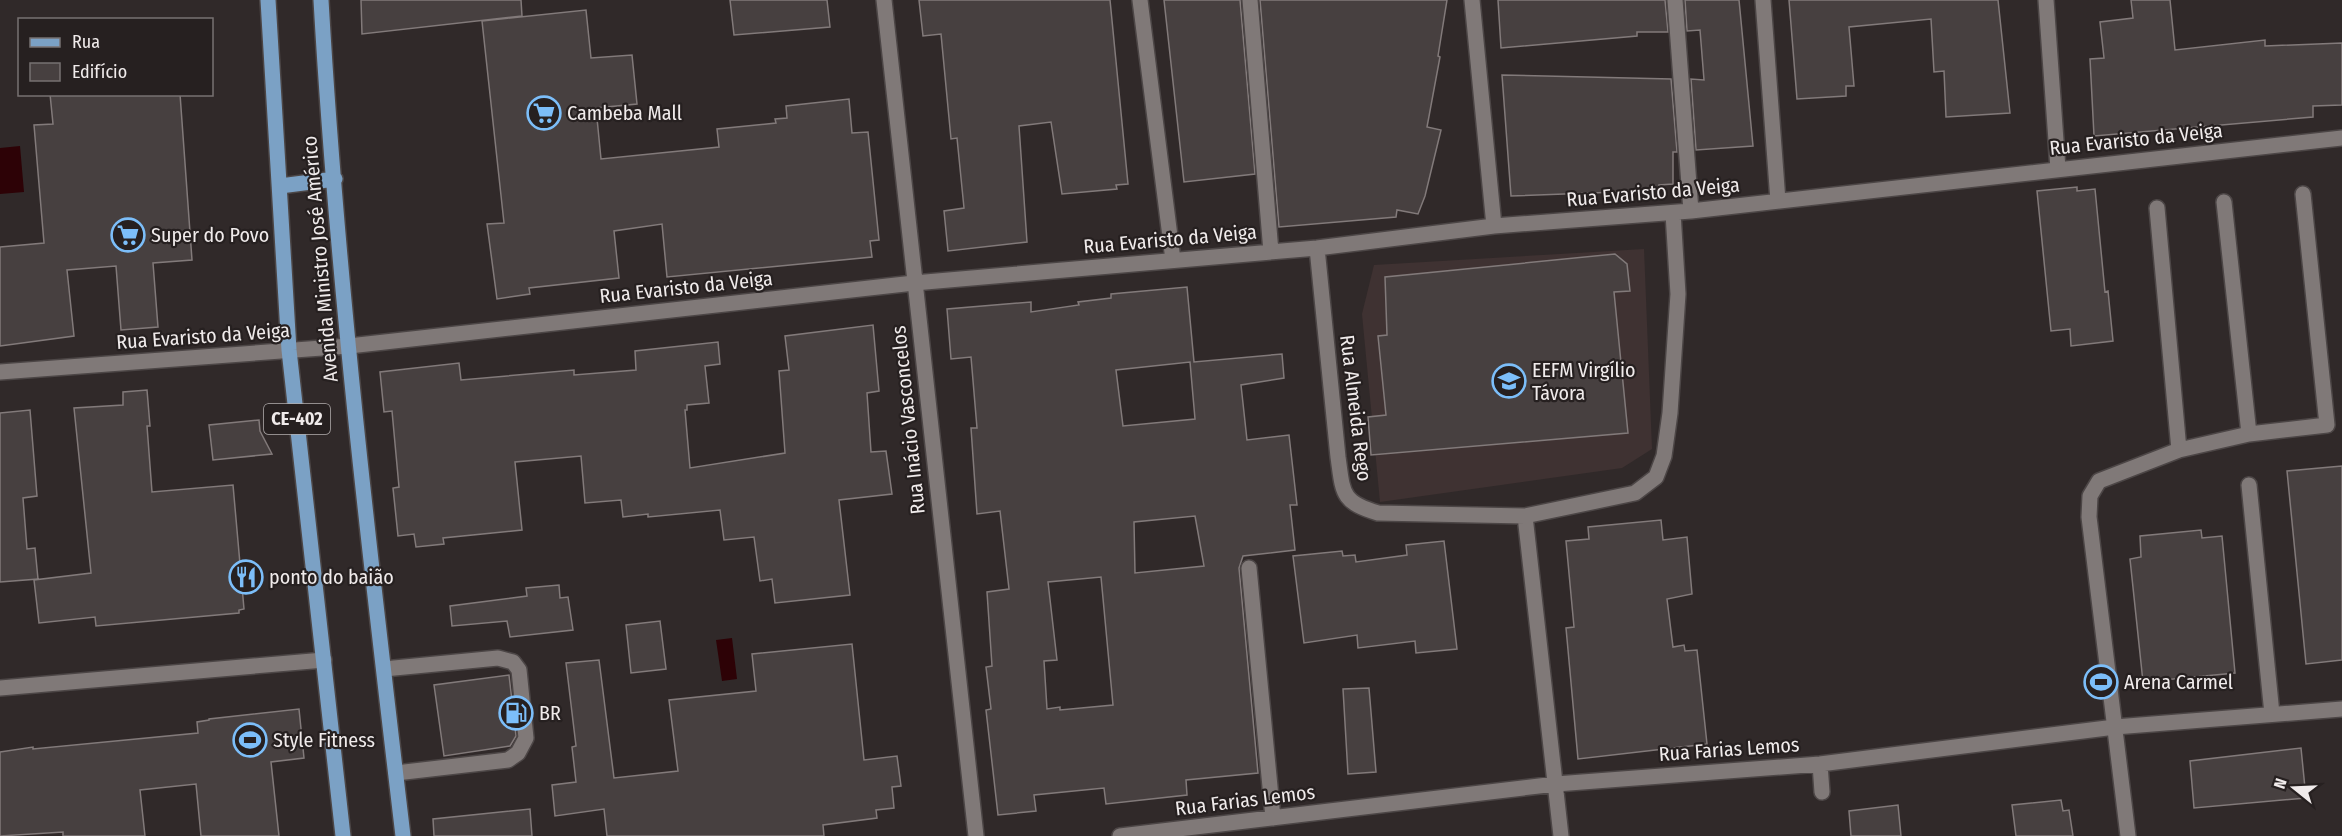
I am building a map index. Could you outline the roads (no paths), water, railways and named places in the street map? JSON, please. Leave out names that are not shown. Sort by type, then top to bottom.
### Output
[{"type":"main road","name":"Avenida Ministro José Américo","points":[[268,0],[290,350],[344,836]]},
{"type":"main road","name":"Avenida Ministro José Américo","points":[[321,0],[326,88],[349,346],[403,836]]},
{"type":"main road","points":[[280,186],[335,179]]},
{"type":"street","name":"Rua Inácio Vasconcelos","points":[[884,0],[976,836]]},
{"type":"street","points":[[1140,0],[1173,260]]},
{"type":"street","points":[[1250,0],[1271,252]]},
{"type":"street","points":[[1472,0],[1494,226]]},
{"type":"street","points":[[1675,0],[1691,211]]},
{"type":"street","points":[[1763,0],[1778,201]]},
{"type":"street","points":[[2046,0],[2058,169]]},
{"type":"street","name":"Rua Evaristo da Veiga","points":[[0,372],[349,346],[914,283],[1317,248],[1494,226],[1673,213],[2342,138]]},
{"type":"street","points":[[2128,836],[2089,517],[2091,496],[2099,481],[2179,450],[2249,434],[2327,425],[2303,194]]},
{"type":"street","points":[[2224,202],[2249,434]]},
{"type":"street","points":[[2157,208],[2179,450]]},
{"type":"street","name":"Rua Almeida Rego","points":[[1317,248],[1338,457],[1342,486],[1349,498],[1356,506],[1378,513],[1526,516],[1635,493],[1656,477],[1664,456],[1674,366],[1678,294],[1673,213]]},
{"type":"street","points":[[2249,485],[2272,714]]},
{"type":"street","points":[[1526,516],[1561,836]]},
{"type":"street","points":[[1249,568],[1273,818]]},
{"type":"street","points":[[384,669],[498,658],[513,662],[519,670],[526,738],[518,753],[508,760],[396,773]]},
{"type":"street","points":[[0,688],[324,660]]},
{"type":"street","name":"Rua Farias Lemos","points":[[1120,836],[1556,784],[1820,764],[2115,727],[2342,709]]},
{"type":"street","points":[[1820,764],[1822,792]]},
{"type":"place","name":"Cambeba Mall","points":[[544,113]]},
{"type":"place","name":"Super do Povo","points":[[128,235]]},
{"type":"place","name":"EEFM Virgílio Távora","points":[[1509,381]]},
{"type":"place","name":"ponto do baião","points":[[246,577]]},
{"type":"place","name":"Arena Carmel","points":[[2101,682]]},
{"type":"place","name":"BR","points":[[516,713]]},
{"type":"place","name":"Style Fitness","points":[[250,740]]}]
